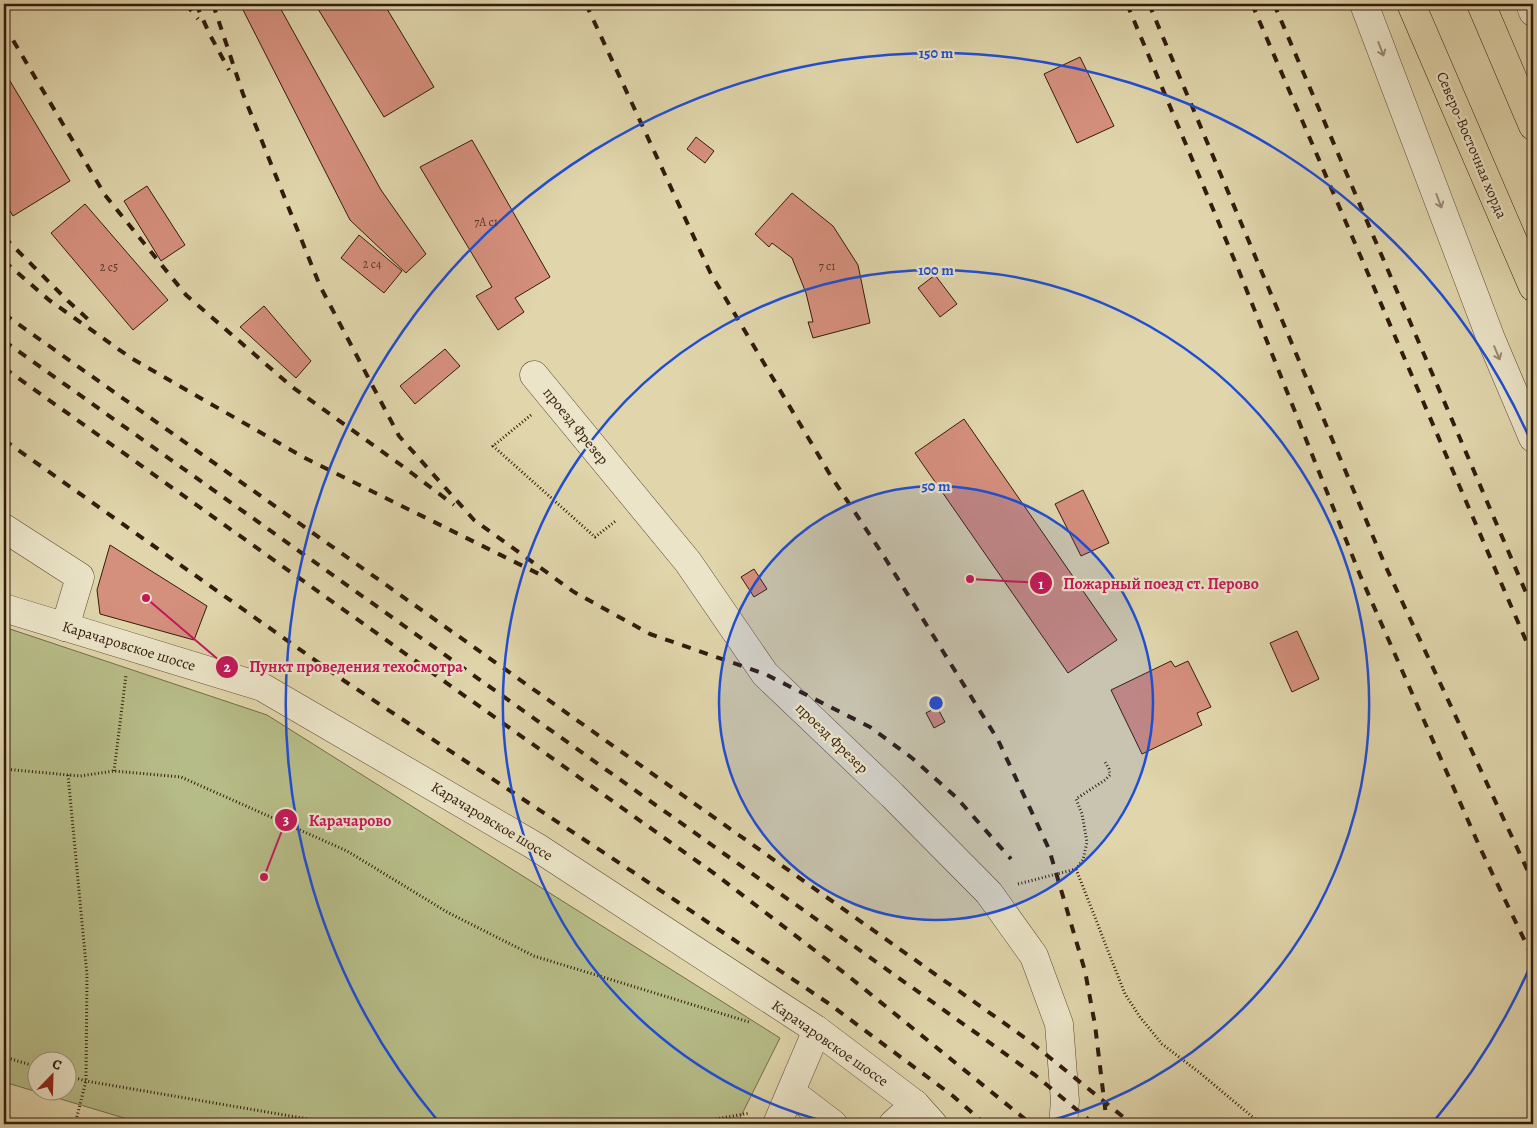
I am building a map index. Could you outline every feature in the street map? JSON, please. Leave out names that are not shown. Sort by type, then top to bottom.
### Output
[{"type":"main road","name":"Северо-Восточная хорда","points":[[1411,4],[1533,287]]},
{"type":"main road","points":[[1481,4],[1533,126]]},
{"type":"street","points":[[1364,4],[1491,339],[1533,438]]},
{"type":"street","points":[[1424,4],[1533,261]]},
{"type":"street","points":[[1476,4],[1533,139]]},
{"type":"street","points":[[1530,4],[1533,12]]},
{"type":"street","name":"проезд Фрезер","points":[[534,375],[688,562],[765,674],[892,795],[989,893],[1034,956],[1059,1024],[1065,1100],[1063,1124]]},
{"type":"street","points":[[4,528],[80,578],[65,627]]},
{"type":"street","name":"Карачаровское шоссе","points":[[4,608],[262,687],[535,846],[817,1030],[915,1104],[933,1124]]},
{"type":"street","points":[[779,1121],[817,1030]]},
{"type":"street","points":[[791,1092],[833,1124]]},
{"type":"street","points":[[893,1124],[915,1104]]},
{"type":"path","points":[[552,397],[493,446],[595,537],[640,503]]},
{"type":"path","points":[[114,771],[126,673]]},
{"type":"path","points":[[989,893],[1076,869],[1083,860],[1086,842],[1082,814],[1076,800],[1110,775],[1104,760]]},
{"type":"path","points":[[4,769],[80,776],[114,771],[181,777],[347,851],[447,912],[534,956],[750,1022]]},
{"type":"path","points":[[68,775],[87,975],[86,1081],[75,1124]]},
{"type":"path","points":[[1076,869],[1125,994],[1140,1017],[1162,1044],[1261,1124]]},
{"type":"path","points":[[4,1057],[28,1064]]},
{"type":"path","points":[[78,1079],[337,1124]]},
{"type":"path","points":[[688,1124],[748,1113],[779,1121]]},
{"type":"green space","points":[[4,627],[267,715],[780,1038],[737,1124],[144,1124],[64,1100],[78,1100],[78,1050],[28,1050],[28,1089],[4,1082]]},
{"type":"building","points":[[240,4],[278,4],[381,190],[426,254],[406,273],[350,220]]},
{"type":"building","points":[[315,4],[384,4],[434,87],[384,117]]},
{"type":"building","points":[[1080,57],[1114,126],[1077,143],[1044,74]]},
{"type":"building","points":[[4,71],[70,181],[13,216],[4,201]]},
{"type":"building","points":[[696,137],[714,151],[705,163],[687,149]]},
{"type":"building","points":[[472,140],[550,277],[515,298],[524,312],[498,330],[476,296],[492,287],[420,167]]},
{"type":"building","points":[[147,186],[185,245],[161,261],[124,201]]},
{"type":"building","points":[[792,193],[833,226],[858,265],[870,323],[813,338],[808,322],[813,322],[806,293],[792,258],[772,243],[769,247],[755,234]]},
{"type":"building","points":[[85,204],[168,300],[133,330],[51,233]]},
{"type":"building","points":[[359,235],[402,271],[384,293],[341,258]]},
{"type":"building","points":[[935,275],[957,304],[940,317],[918,288]]},
{"type":"building","points":[[264,306],[311,361],[296,378],[240,327]]},
{"type":"building","points":[[445,349],[460,366],[415,404],[400,386]]},
{"type":"building","points":[[964,419],[1117,640],[1068,673],[915,453]]},
{"type":"building","points":[[1083,490],[1109,543],[1081,556],[1055,504]]},
{"type":"building","points":[[110,545],[207,606],[194,640],[100,614],[97,590]]},
{"type":"building","points":[[754,569],[767,589],[754,597],[741,577]]},
{"type":"building","points":[[1297,631],[1319,679],[1292,692],[1270,643]]},
{"type":"building","points":[[1171,661],[1175,667],[1188,661],[1211,707],[1197,713],[1202,725],[1142,754],[1111,690]]},
{"type":"building","points":[[937,707],[945,722],[934,728],[926,713]]},
{"type":"railway","points":[[186,4],[198,19]]},
{"type":"railway","points":[[196,4],[229,70]]},
{"type":"railway","points":[[213,4],[243,94],[320,286],[399,436],[474,520],[574,592],[650,634],[765,674],[870,727],[912,758],[956,797],[1011,859]]},
{"type":"railway","points":[[586,4],[710,272],[829,473],[885,558],[998,740],[1049,849],[1085,971],[1095,1025],[1107,1124]]},
{"type":"railway","points":[[1127,4],[1239,271],[1360,575],[1481,850],[1533,958]]},
{"type":"railway","points":[[1149,4],[1385,565],[1533,882]]},
{"type":"railway","points":[[1252,4],[1533,657]]},
{"type":"railway","points":[[1274,4],[1533,609]]},
{"type":"railway","points":[[4,25],[105,195],[186,295],[291,386],[454,505]]},
{"type":"railway","points":[[4,237],[91,322]]},
{"type":"railway","points":[[4,261],[49,300],[131,358],[303,457],[545,577]]},
{"type":"railway","points":[[4,314],[1028,1040],[1132,1124]]},
{"type":"railway","points":[[4,341],[1035,1075],[1094,1124]]},
{"type":"railway","points":[[4,368],[715,874],[847,975],[1031,1124]]},
{"type":"railway","points":[[4,440],[343,680],[828,1003],[953,1096],[985,1124]]},
{"type":"place","name":"Пожарный поезд ст. Перово","points":[[970,579]]},
{"type":"place","name":"Пункт проведения техосмотра","points":[[146,598]]},
{"type":"place","name":"Карачарово","points":[[264,877]]}]
